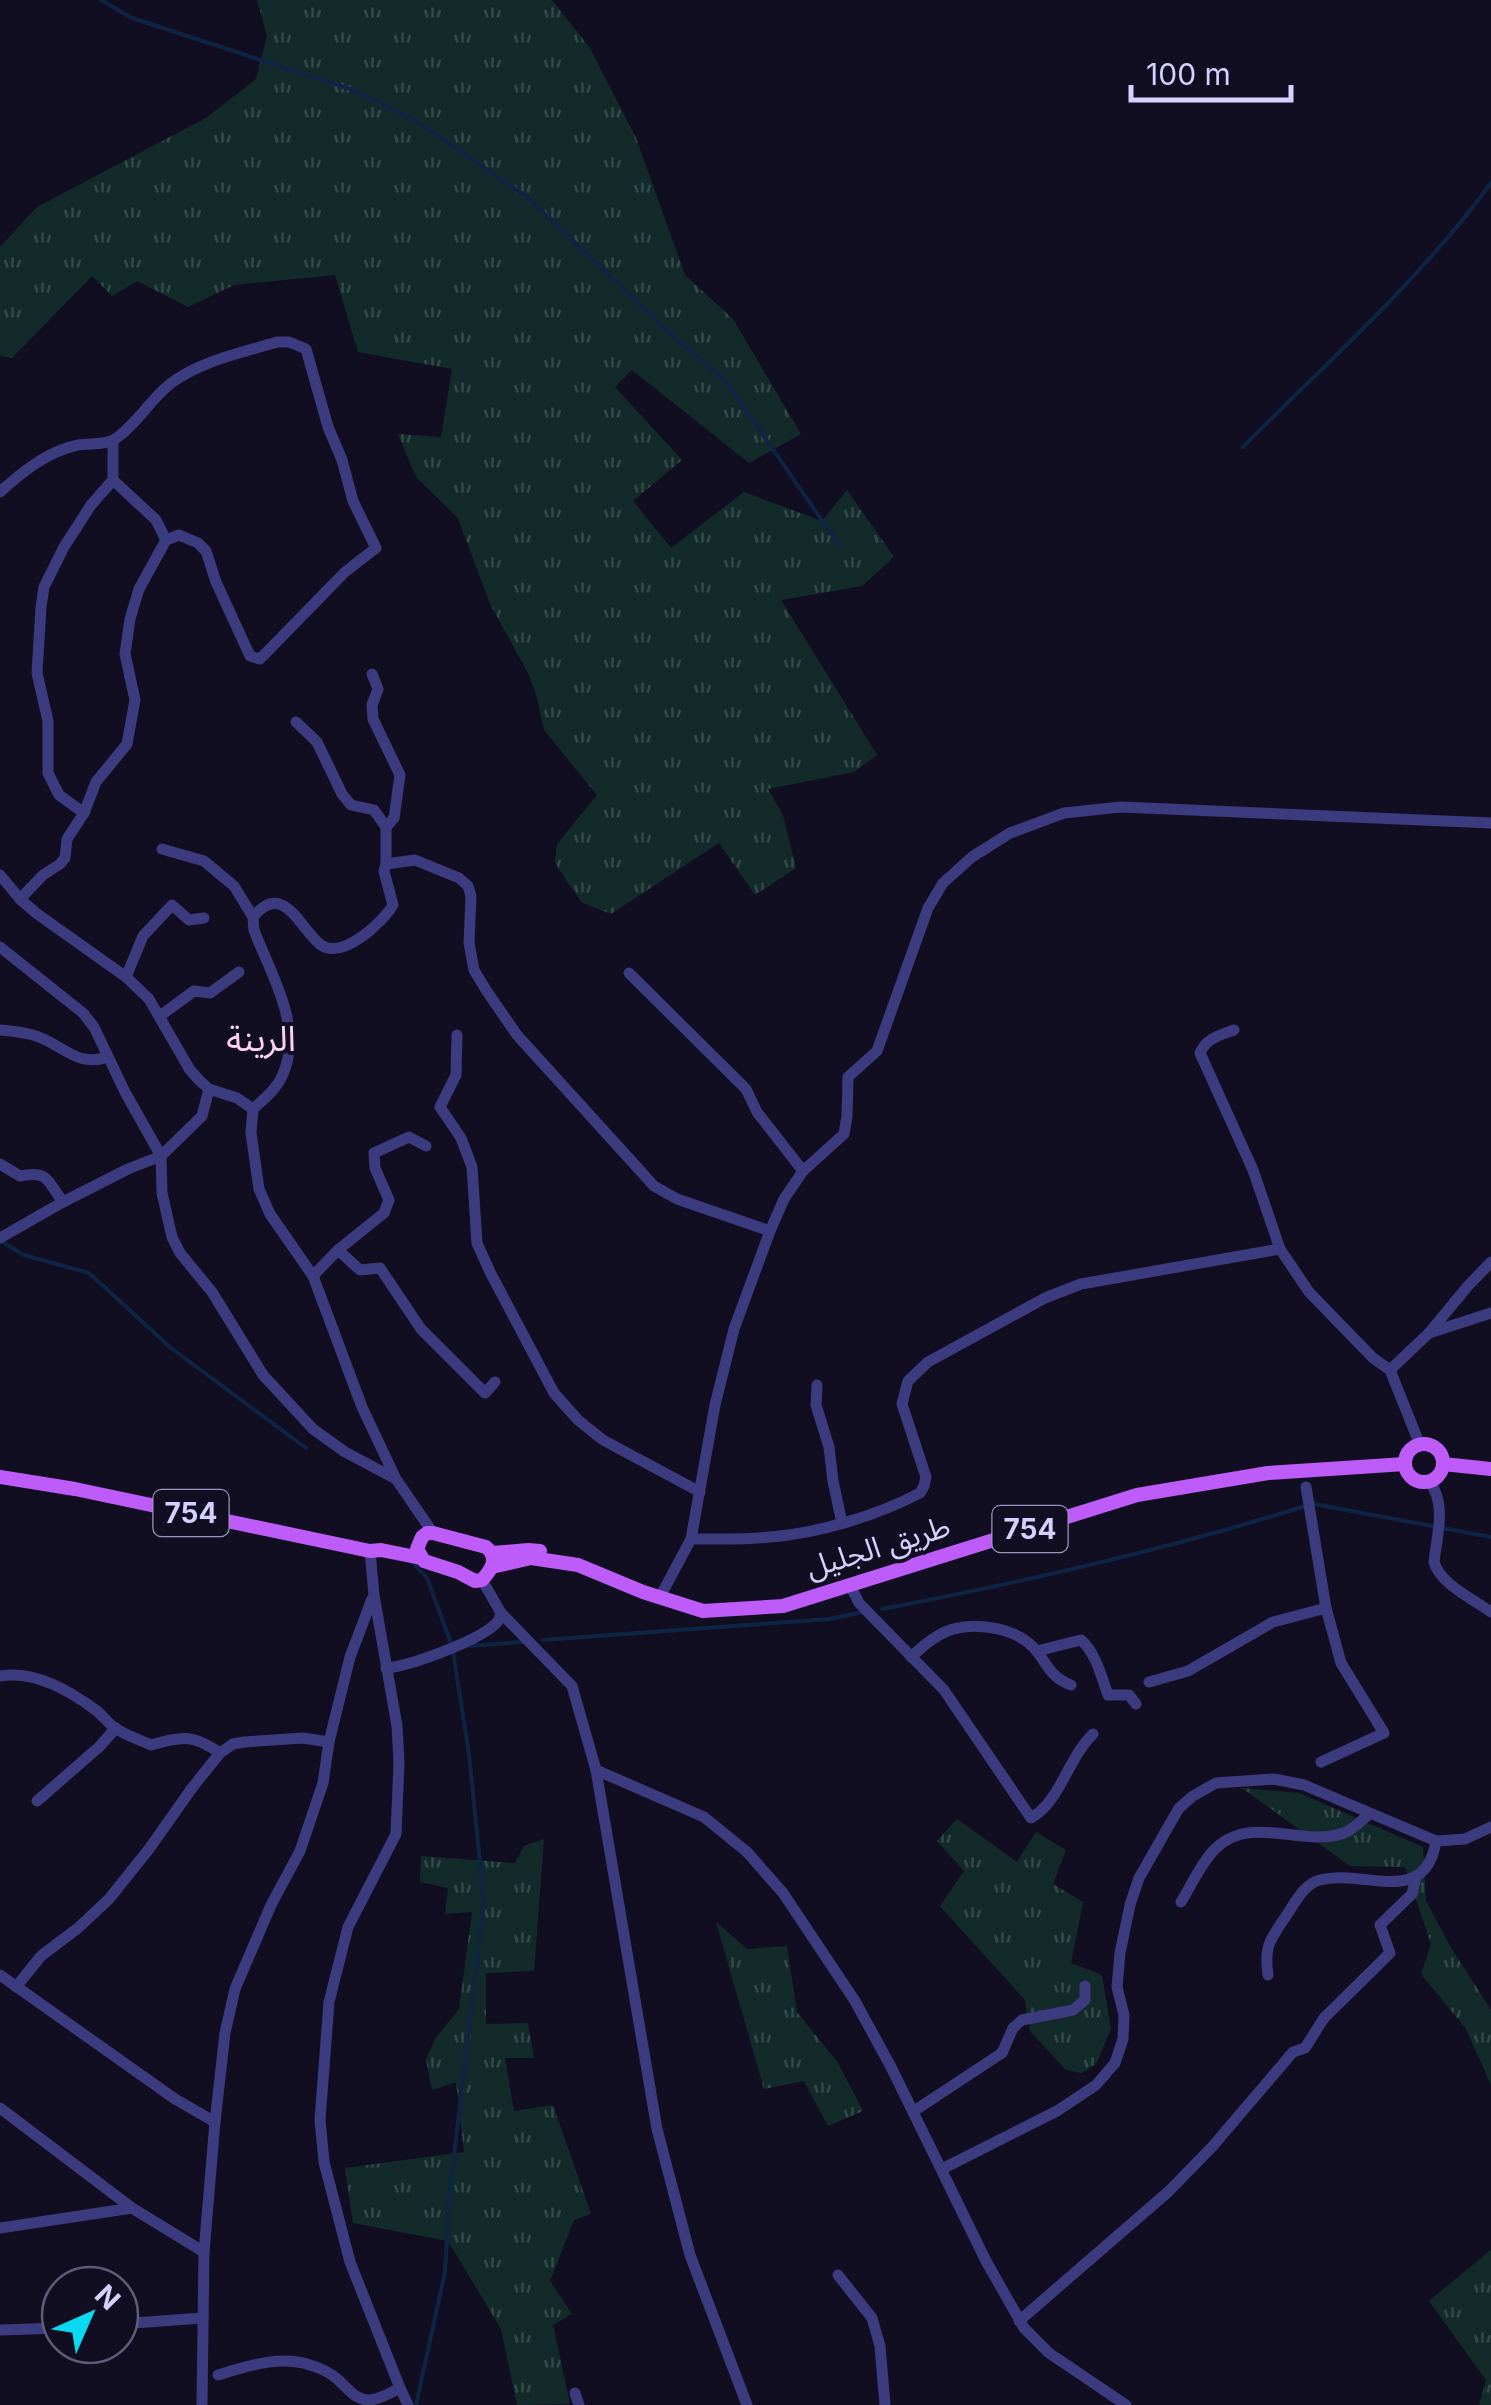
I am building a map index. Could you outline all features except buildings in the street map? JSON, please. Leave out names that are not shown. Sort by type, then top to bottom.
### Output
[{"type":"main road","points":[[1420,1445],[1435,1448],[1441,1455],[1443,1464],[1429,1481],[1412,1477],[1406,1464],[1410,1451],[1420,1445]]},
{"type":"main road","name":"طريق الجليل","points":[[489,1567],[528,1550],[575,1556],[640,1584],[660,1597],[703,1611],[782,1606],[1138,1495],[1268,1472],[1406,1464]]},
{"type":"main road","points":[[1443,1464],[1491,1470]]},
{"type":"main road","name":"754","points":[[0,1477],[421,1558]]},
{"type":"main road","points":[[427,1533],[433,1533],[477,1543],[489,1567],[474,1581],[421,1558],[419,1542],[427,1533]]},
{"type":"main road","name":"754","points":[[376,1550],[419,1542]]},
{"type":"street","points":[[0,492],[50,454],[76,445],[113,441],[169,385],[207,364],[277,342],[290,342],[306,349],[353,501],[376,548],[344,572],[260,659],[250,656],[206,551],[198,543],[179,536],[166,540],[139,589],[130,619],[125,654],[134,700],[127,744],[96,782],[84,813],[67,838],[65,858],[20,899]]},
{"type":"street","points":[[84,813],[59,795],[48,773],[48,721],[38,673],[41,606],[44,588],[64,547],[113,480],[113,441]]},
{"type":"street","points":[[113,480],[156,520],[166,540]]},
{"type":"street","points":[[372,674],[378,689],[372,705],[373,719],[400,775],[394,818],[386,827]]},
{"type":"street","points":[[253,917],[271,905],[285,907],[294,912],[323,947],[333,949],[377,926],[393,905],[384,871],[386,827],[374,810],[351,805],[317,742],[296,722]]},
{"type":"street","points":[[660,1597],[692,1539],[714,1404],[734,1329],[770,1231],[784,1199],[803,1171],[844,1134],[848,1077],[877,1051],[928,908],[943,883],[972,857],[1010,833],[1064,813],[1122,807],[1491,822]]},
{"type":"street","points":[[162,848],[204,860],[234,886],[253,917],[254,930],[285,1006],[289,1037],[284,1072],[274,1090],[253,1109],[251,1133],[258,1189],[270,1214],[314,1276],[362,1408],[396,1479],[433,1533]]},
{"type":"street","points":[[386,864],[415,860],[459,878],[468,886],[469,943],[474,970],[486,990],[529,1048],[654,1186],[677,1199],[770,1231]]},
{"type":"street","points":[[0,875],[36,913],[126,977],[149,999],[190,1070],[209,1089],[237,1098],[253,1109]]},
{"type":"street","points":[[126,977],[143,936],[172,905],[189,920],[204,918]]},
{"type":"street","points":[[0,947],[83,1013],[94,1028],[161,1156],[162,1193],[172,1237],[218,1301],[263,1375],[314,1429],[345,1452],[396,1479]]},
{"type":"street","points":[[160,1016],[194,991],[210,993],[239,972]]},
{"type":"street","points":[[628,972],[746,1089],[757,1112],[803,1171]]},
{"type":"street","points":[[0,1030],[34,1035],[82,1060],[95,1062],[108,1057]]},
{"type":"street","points":[[1234,1030],[1209,1040],[1200,1053],[1253,1170],[1280,1250],[1309,1292],[1373,1358],[1390,1370],[1420,1445]]},
{"type":"street","points":[[457,1036],[456,1075],[440,1107],[461,1138],[472,1167],[478,1243],[554,1393],[602,1440],[700,1492]]},
{"type":"street","points":[[0,1238],[63,1202],[161,1156],[202,1116],[209,1089]]},
{"type":"street","points":[[314,1276],[384,1212],[389,1200],[375,1168],[374,1153],[409,1137],[426,1146]]},
{"type":"street","points":[[0,1164],[20,1176],[36,1173],[45,1177],[63,1202]]},
{"type":"street","points":[[338,1250],[360,1270],[380,1268],[421,1329],[485,1392],[496,1382]]},
{"type":"street","points":[[692,1539],[802,1534],[920,1493],[926,1477],[902,1404],[908,1380],[928,1362],[1045,1298],[1082,1284],[1280,1250]]},
{"type":"street","points":[[1390,1370],[1429,1333],[1491,1262]]},
{"type":"street","points":[[1429,1333],[1491,1313]]},
{"type":"street","points":[[817,1385],[816,1406],[830,1448],[842,1523]]},
{"type":"street","points":[[1429,1481],[1440,1504],[1436,1570],[1491,1612]]},
{"type":"street","points":[[1306,1487],[1326,1608],[1341,1663],[1384,1733],[1320,1762]]},
{"type":"street","points":[[376,1550],[374,1595],[399,1763],[396,1834],[348,1927],[330,2002],[320,2120],[324,2162],[350,2262],[408,2405]]},
{"type":"street","points":[[386,1668],[401,1666],[476,1636],[498,1622],[500,1613],[489,1567]]},
{"type":"street","points":[[850,1585],[859,1603],[944,1690],[1031,1818],[1051,1800],[1079,1748],[1093,1734]]},
{"type":"street","points":[[202,2405],[204,2252],[226,2033],[236,1989],[271,1905],[300,1851],[323,1783],[350,1657],[374,1595]]},
{"type":"street","points":[[1149,1682],[1188,1671],[1272,1622],[1326,1608]]},
{"type":"street","points":[[500,1613],[572,1686],[596,1770],[657,2129],[690,2255],[747,2405]]},
{"type":"street","points":[[911,1657],[941,1634],[956,1628],[998,1630],[1017,1634],[1058,1680],[1071,1684]]},
{"type":"street","points":[[1036,1651],[1081,1640],[1096,1660],[1108,1694],[1129,1695],[1136,1704]]},
{"type":"street","points":[[0,1676],[40,1679],[88,1705],[116,1728],[152,1745],[184,1737],[203,1741],[220,1752]]},
{"type":"street","points":[[37,1801],[116,1728]]},
{"type":"street","points":[[215,2122],[6,1983],[78,1928],[108,1899],[150,1849],[220,1752],[244,1742],[303,1738],[329,1742]]},
{"type":"street","points":[[596,1770],[704,1817],[747,1852],[783,1893],[854,2002],[914,2111],[1019,2321],[1048,2352],[1126,2405]]},
{"type":"street","points":[[942,2168],[1058,2111],[1096,2085],[1115,2064],[1124,2016],[1117,1987],[1120,1953],[1130,1905],[1139,1878],[1179,1808],[1194,1796],[1216,1783],[1274,1778],[1304,1785],[1436,1841],[1465,1838],[1491,1827]]},
{"type":"street","points":[[1181,1902],[1212,1851],[1241,1833],[1330,1836],[1348,1832],[1368,1814]]},
{"type":"street","points":[[1268,1975],[1265,1954],[1270,1941],[1304,1890],[1319,1880],[1392,1882],[1416,1877],[1429,1863],[1436,1841]]},
{"type":"street","points":[[1019,2321],[1168,2192],[1293,2052],[1304,2048],[1324,2018],[1390,1953],[1380,1926],[1412,1894],[1416,1877]]},
{"type":"street","points":[[914,2111],[1002,2053],[1013,2028],[1022,2020],[1073,2010],[1085,2000],[1085,1986]]},
{"type":"street","points":[[0,2108],[132,2208],[204,2252]]},
{"type":"street","points":[[0,2228],[132,2208]]},
{"type":"street","points":[[838,2275],[872,2318],[880,2346],[885,2405]]},
{"type":"street","points":[[140,2323],[202,2318]]},
{"type":"street","points":[[0,2330],[40,2329]]},
{"type":"street","points":[[218,2375],[252,2364],[283,2360],[308,2364],[332,2374],[364,2400],[375,2400],[400,2388]]},
{"type":"green space","points":[[257,0],[552,0],[590,48],[636,138],[685,275],[733,319],[801,434],[749,463],[632,370],[615,387],[682,460],[633,501],[671,548],[744,492],[822,521],[847,490],[894,557],[862,586],[781,600],[877,755],[854,772],[768,789],[783,815],[796,868],[755,895],[719,843],[611,914],[581,902],[555,863],[557,844],[597,795],[544,730],[528,673],[490,604],[458,518],[416,477],[398,434],[441,437],[452,369],[358,352],[335,275],[234,285],[188,307],[137,281],[112,296],[92,276],[12,358],[0,356],[0,247],[37,207],[206,118],[256,79],[267,36]]},
{"type":"green space","points":[[1242,1788],[1299,1793],[1423,1847],[1426,1901],[1491,2010],[1491,2085],[1466,2029],[1421,1974],[1431,1944],[1405,1867],[1350,1866]]},
{"type":"green space","points":[[957,1819],[1017,1862],[1036,1832],[1066,1850],[1053,1884],[1083,1902],[1071,1963],[1102,1975],[1111,2029],[1096,2064],[1081,2073],[1066,2070],[1030,2031],[1025,2000],[940,1906],[964,1871],[937,1841]]},
{"type":"green space","points":[[544,1839],[534,1971],[486,1973],[486,2024],[528,2023],[534,2058],[505,2058],[514,2111],[553,2105],[591,2214],[574,2220],[550,2281],[572,2314],[553,2325],[570,2404],[517,2405],[501,2329],[448,2241],[353,2223],[345,2168],[464,2152],[456,2082],[432,2090],[426,2060],[435,2039],[459,2009],[472,1912],[445,1914],[448,1888],[420,1882],[421,1856],[515,1863],[524,1846]]},
{"type":"green space","points":[[716,1922],[747,1949],[787,1946],[797,2012],[838,2063],[863,2111],[828,2126],[804,2081],[764,2089]]},
{"type":"green space","points":[[1491,2250],[1491,2405],[1479,2405],[1486,2380],[1429,2301]]},
{"type":"waterway","points":[[101,0],[132,18],[356,91],[413,119],[527,197],[725,380],[839,545]]},
{"type":"waterway","points":[[1243,447],[1403,287],[1491,183]]},
{"type":"waterway","points":[[2,1242],[24,1255],[89,1273],[171,1348],[306,1448]]},
{"type":"waterway","points":[[1314,1504],[1491,1537]]},
{"type":"waterway","points":[[882,1609],[1095,1564],[1305,1506]]},
{"type":"waterway","points":[[412,1562],[427,1578],[451,1643]]},
{"type":"waterway","points":[[543,1640],[829,1619],[863,1612]]},
{"type":"waterway","points":[[467,1646],[523,1642]]},
{"type":"waterway","points":[[416,2405],[445,2272],[450,2190],[484,1902],[469,1754],[453,1652]]},
{"type":"district","name":"الرينة","points":[[261,1039]]}]
